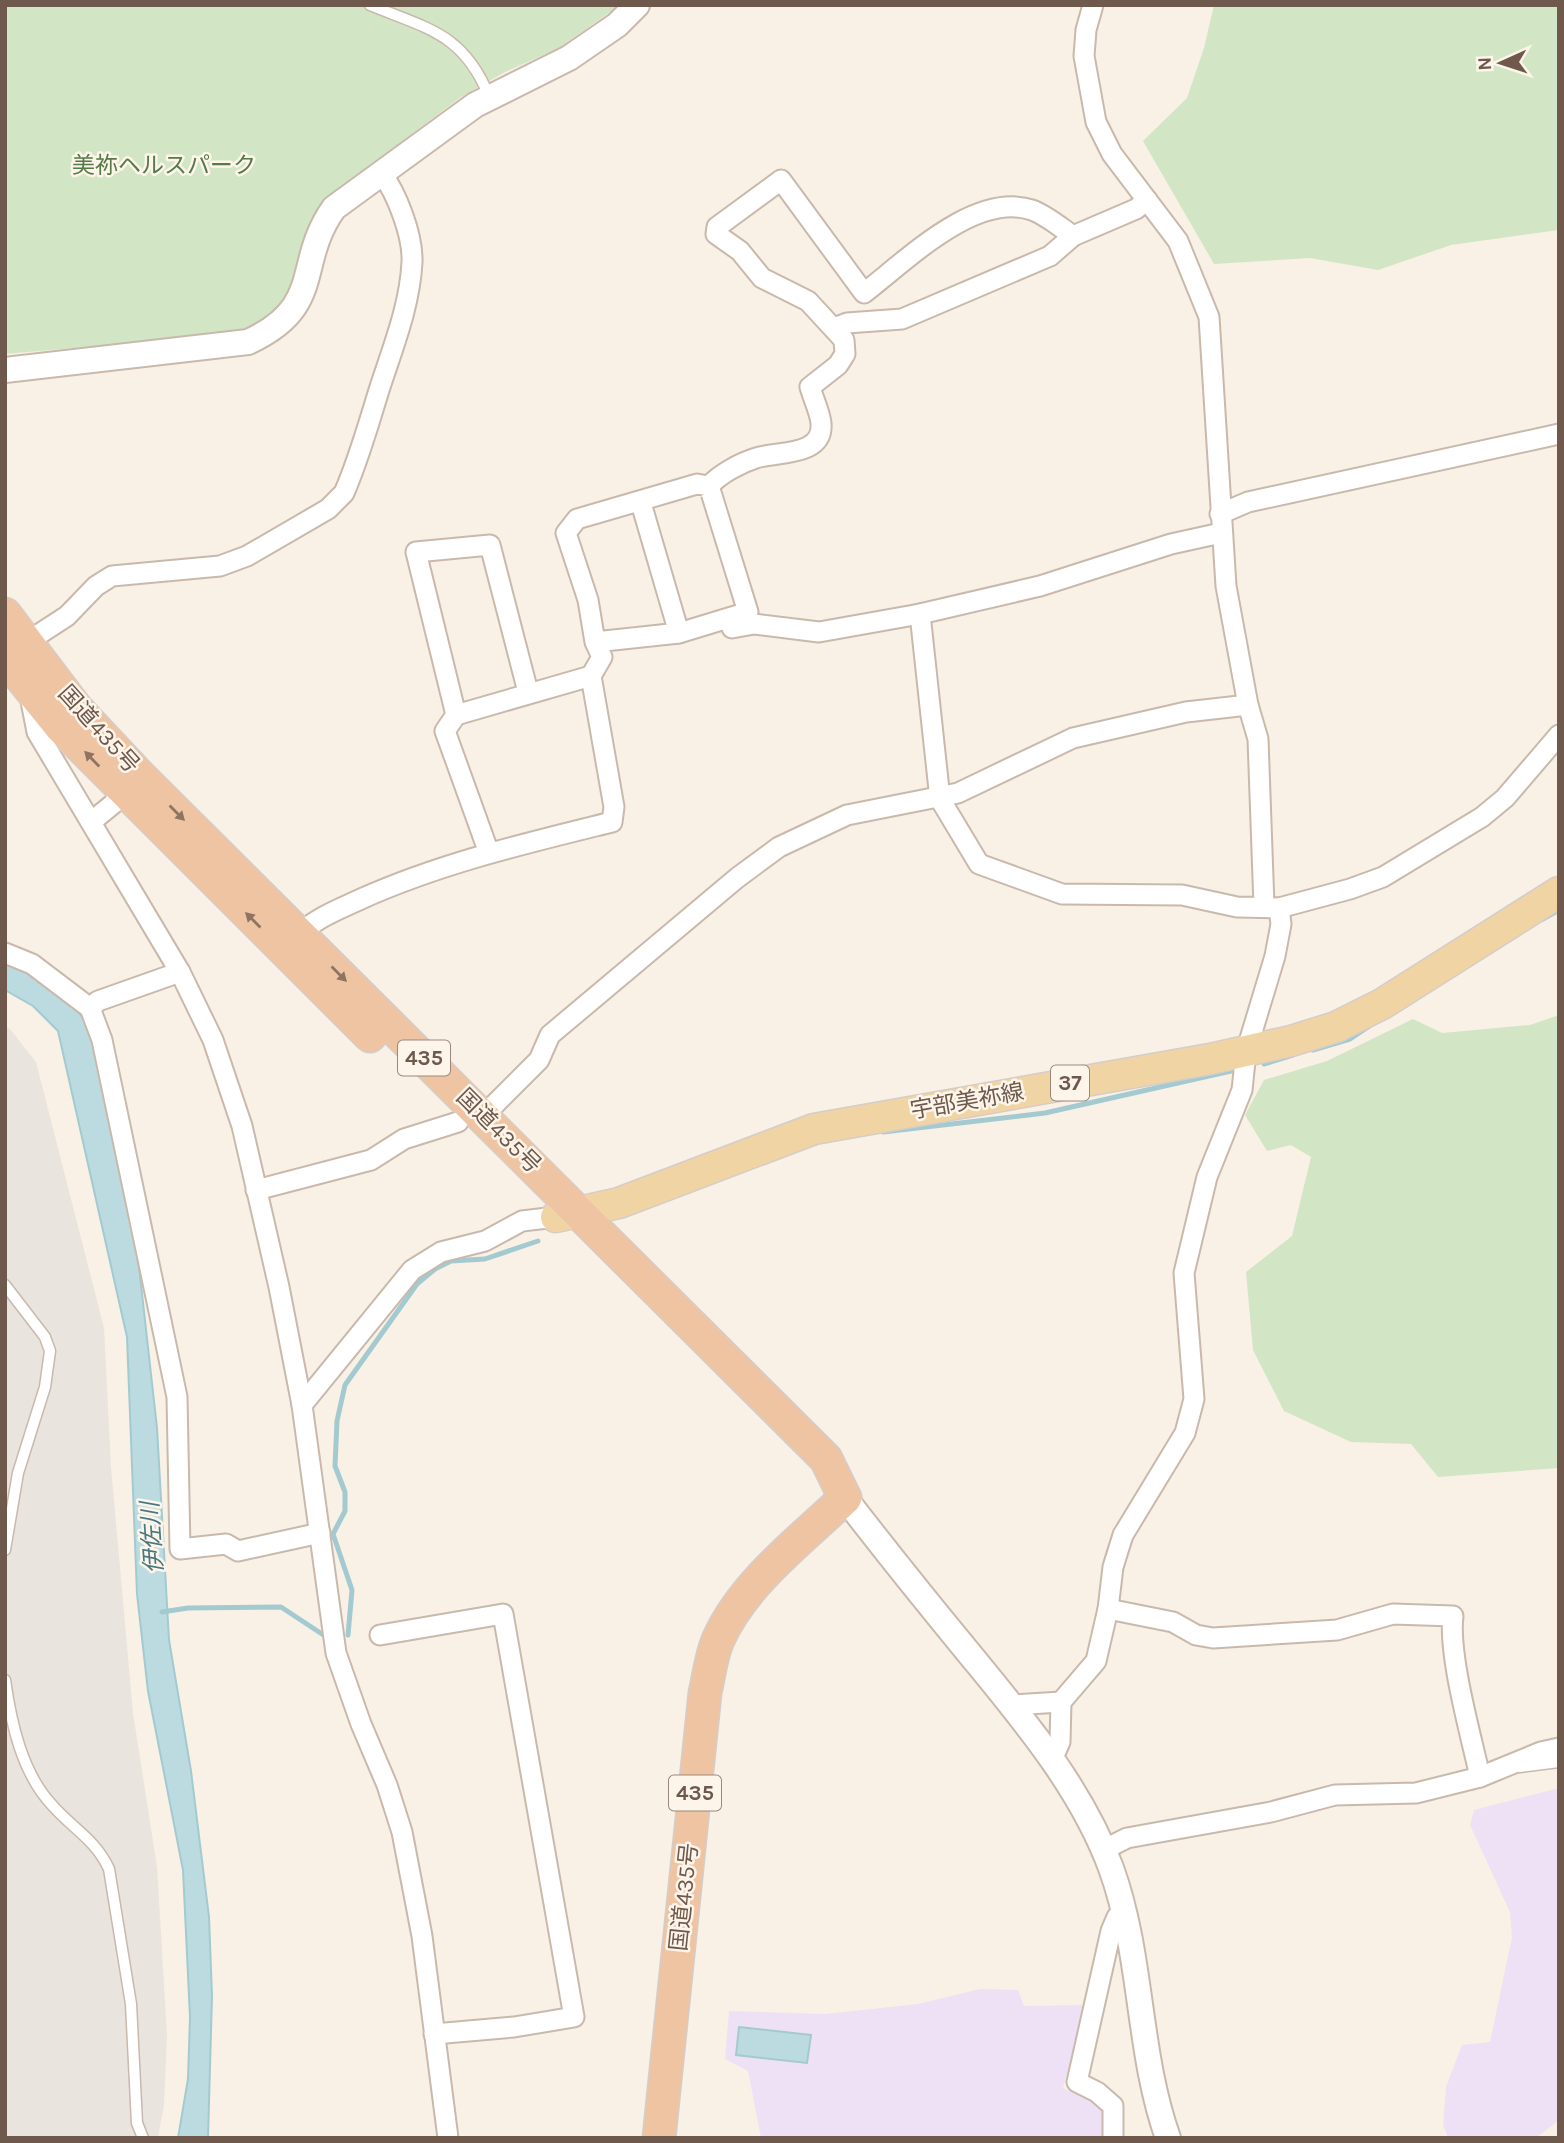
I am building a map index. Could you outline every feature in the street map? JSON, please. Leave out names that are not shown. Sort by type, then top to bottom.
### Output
[{"type":"highway","name":"国道435号","points":[[5,614],[28,688],[131,783],[568,1215],[825,1459],[845,1498],[754,1587],[733,1611],[717,1642],[705,1693],[659,2138]]},
{"type":"highway","name":"国道435号","points":[[16,650],[77,709],[131,783]]},
{"type":"main road","name":"宇部美祢線","points":[[568,1215],[619,1203],[814,1129],[1246,1052],[1336,1027],[1382,1004],[1559,892]]},
{"type":"street","points":[[5,370],[248,342],[274,330],[293,311],[306,283],[320,228],[334,208],[490,96],[569,58],[617,25],[637,5]]},
{"type":"street","points":[[1052,1760],[1060,1742],[1062,1702],[1096,1661],[1108,1609],[1112,1567],[1123,1535],[1185,1433],[1194,1399],[1184,1273],[1207,1177],[1242,1090],[1246,1052],[1275,956],[1281,924],[1272,907],[1258,739],[1248,705],[1226,586],[1209,317],[1178,241],[1112,154],[1097,122],[1084,56],[1086,30],[1093,5]]},
{"type":"street","points":[[16,650],[67,616],[96,586],[113,576],[211,567],[247,556],[328,509],[344,493],[401,319],[412,260],[407,233],[389,183],[381,172]]},
{"type":"street","points":[[709,486],[716,478],[753,459],[802,450],[814,444],[820,435],[821,423],[810,387],[838,365],[845,354],[844,340],[808,301],[762,278],[740,251],[716,234],[717,227],[781,180],[864,293],[961,220],[986,210],[1025,208],[1035,211],[1073,236]]},
{"type":"street","points":[[834,328],[848,323],[902,319],[1050,256],[1073,236],[1136,209],[1147,200]]},
{"type":"street","points":[[705,625],[716,631],[754,624],[819,632],[920,614],[1040,586],[1171,544],[1220,523],[1248,502],[1559,434]]},
{"type":"street","points":[[291,942],[313,920],[407,878],[489,852],[612,822],[614,807],[591,676],[602,657],[595,642],[588,600],[566,533],[577,519],[641,503],[697,484],[709,486]]},
{"type":"street","points":[[595,642],[679,633],[748,612],[709,486]]},
{"type":"street","points":[[641,503],[679,633]]},
{"type":"street","points":[[456,715],[416,552],[490,545],[528,692]]},
{"type":"street","points":[[920,614],[940,799],[979,864],[1025,883],[1062,894],[1085,897],[1182,895],[1237,907],[1272,907],[1383,877],[1482,817],[1505,798],[1559,735]]},
{"type":"street","points":[[489,852],[444,731],[456,715],[528,692],[591,676]]},
{"type":"street","points":[[28,688],[37,732],[180,972],[213,1040],[242,1126],[302,1405],[336,1653],[360,1724],[387,1785],[402,1832],[422,1936],[448,2138]]},
{"type":"street","points":[[256,1190],[371,1160],[404,1139],[470,1119],[539,1060],[550,1035],[737,878],[779,847],[847,815],[940,799],[958,793],[1073,738],[1186,712],[1248,705]]},
{"type":"street","points":[[91,822],[131,783]]},
{"type":"street","points":[[5,953],[32,964],[90,1008],[114,1085],[177,1397],[180,1549],[226,1544],[238,1551],[320,1533]]},
{"type":"street","points":[[90,1008],[97,1001],[180,972]]},
{"type":"street","points":[[302,1405],[412,1270],[441,1252],[492,1238],[522,1221],[568,1215]]},
{"type":"street","points":[[845,1498],[1011,1704],[1052,1760],[1103,1850],[1124,1912],[1137,1971],[1151,2082],[1168,2138]]},
{"type":"street","points":[[1108,1609],[1173,1622],[1196,1635],[1213,1638],[1337,1630],[1393,1614],[1453,1616],[1451,1630],[1455,1654],[1480,1777]]},
{"type":"street","points":[[380,1635],[503,1614],[575,2017],[514,2027],[434,2034]]},
{"type":"street","points":[[1011,1704],[1062,1702]]},
{"type":"street","points":[[1103,1850],[1127,1838],[1271,1812],[1335,1795],[1416,1793],[1480,1777],[1541,1752],[1559,1748]]},
{"type":"street","points":[[1113,2138],[1113,2106],[1097,2092],[1077,2082],[1111,1931],[1117,1917],[1124,1912]]},
{"type":"lane","points":[[370,5],[440,34],[461,48],[477,68],[490,96]]},
{"type":"lane","points":[[5,1285],[45,1337],[50,1351],[46,1387],[18,1474],[5,1550]]},
{"type":"lane","points":[[5,1680],[21,1751],[35,1782],[52,1806],[101,1851],[109,1869],[131,2004],[137,2123],[143,2138]]},
{"type":"lane","points":[[1502,1769],[1559,1762]]},
{"type":"shaded area","points":[[5,1027],[10,1029],[36,1062],[104,1328],[111,1467],[133,1713],[157,1867],[167,2035],[164,2105],[158,2138],[5,2138]]},
{"type":"shaded area","points":[[1559,1788],[1559,2120],[1536,2138],[1448,2138],[1443,2125],[1446,2087],[1462,2045],[1490,2042],[1512,1937],[1510,1912],[1470,1825],[1474,1810]]},
{"type":"shaded area","points":[[980,1989],[1018,1990],[1024,2006],[1085,2005],[1063,2088],[1089,2099],[1103,2112],[1102,2138],[761,2138],[748,2071],[725,2059],[729,2011],[825,2014],[918,2004]]},
{"type":"green space","name":"美祢ヘルスパーク","points":[[620,5],[559,48],[505,72],[461,97],[341,187],[321,205],[311,223],[296,282],[284,309],[262,324],[232,334],[5,354],[5,6]]},
{"type":"green space","points":[[1214,5],[1559,5],[1559,230],[1451,245],[1378,270],[1310,258],[1214,264],[1143,141],[1187,98],[1204,48]]},
{"type":"green space","points":[[1559,1015],[1559,1468],[1438,1477],[1411,1444],[1351,1442],[1284,1411],[1253,1350],[1246,1272],[1292,1236],[1311,1157],[1291,1145],[1267,1151],[1245,1115],[1264,1080],[1327,1061],[1413,1019],[1442,1033],[1530,1025]]},
{"type":"water","name":"伊佐川","points":[[5,962],[39,978],[70,1002],[88,1024],[97,1052],[133,1213],[157,1428],[169,1640],[191,1771],[209,1917],[212,1996],[208,2138],[178,2138],[188,2079],[190,2017],[183,1870],[148,1691],[137,1594],[127,1337],[58,1031],[33,1006],[5,990]]},
{"type":"water","points":[[739,2027],[811,2035],[807,2063],[736,2055]]},
{"type":"waterway","points":[[1543,919],[1559,910]]},
{"type":"waterway","points":[[1313,1050],[1350,1039],[1371,1025]]},
{"type":"waterway","points":[[1264,1064],[1293,1055]]},
{"type":"waterway","points":[[883,1132],[1045,1113],[1231,1071]]},
{"type":"waterway","points":[[348,1635],[352,1590],[333,1534],[345,1511],[345,1492],[335,1466],[337,1421],[345,1385],[417,1284],[435,1269],[451,1261],[485,1259],[538,1241]]},
{"type":"waterway","points":[[162,1612],[188,1608],[281,1607],[325,1636]]}]
